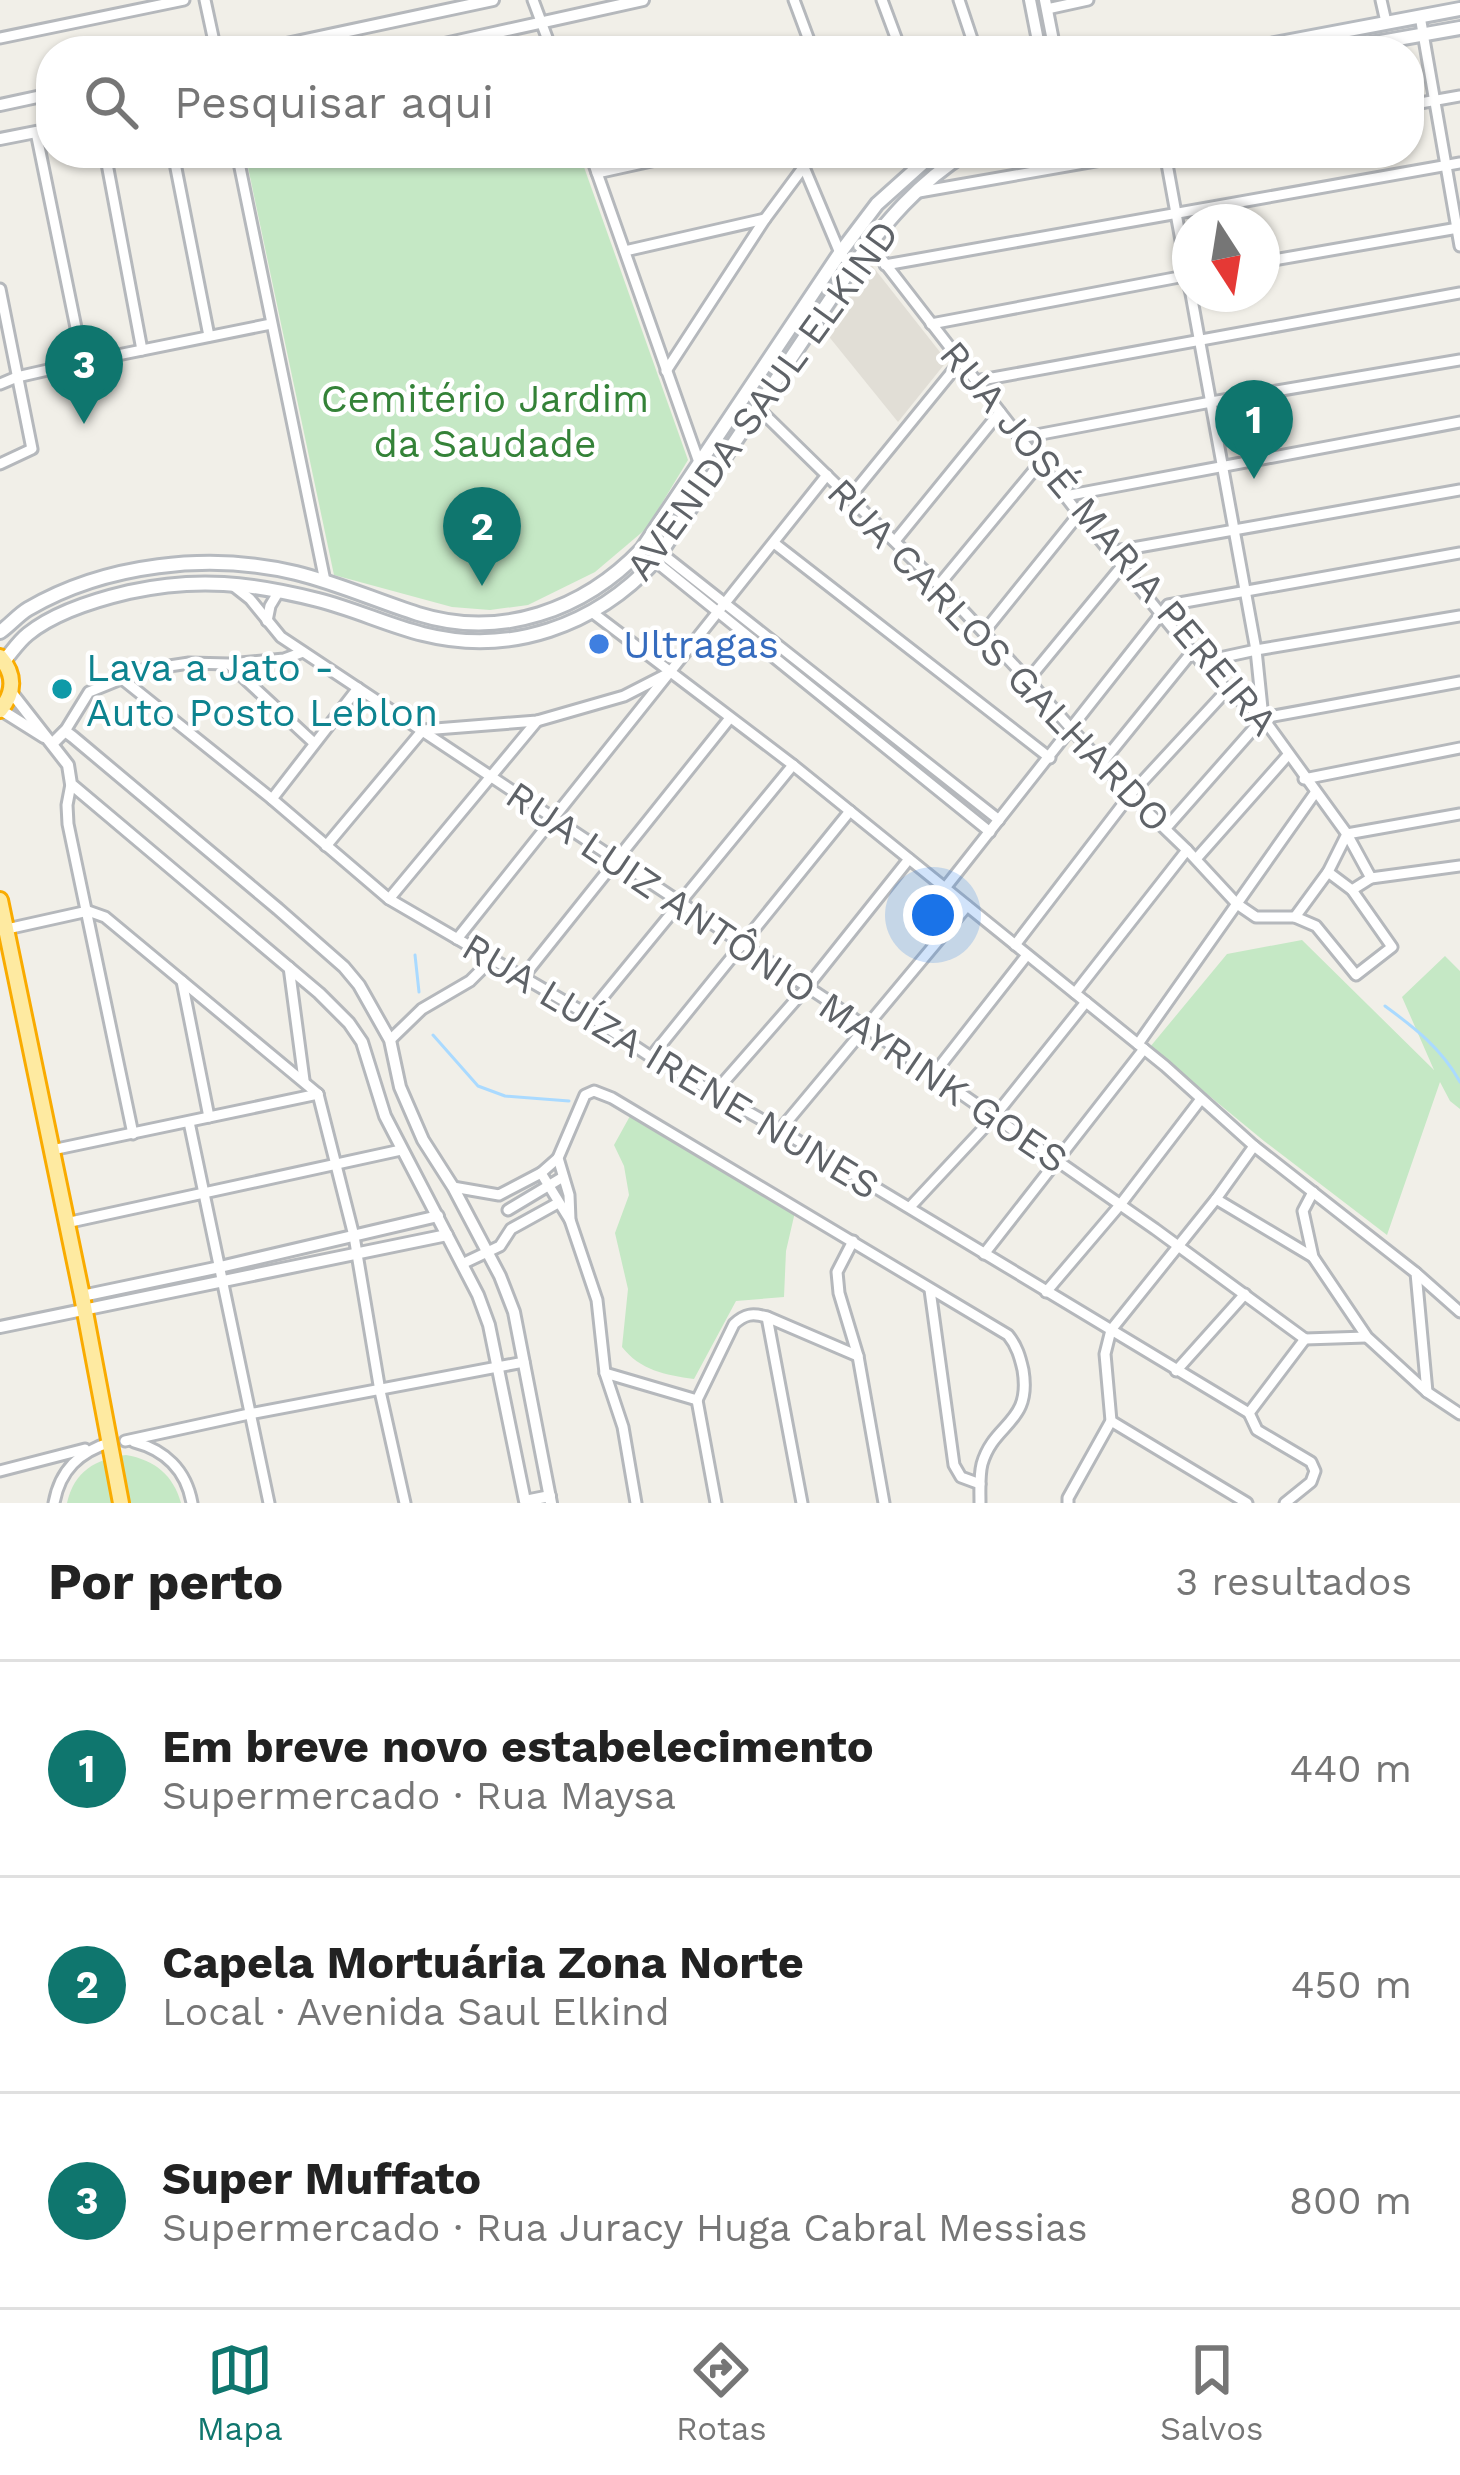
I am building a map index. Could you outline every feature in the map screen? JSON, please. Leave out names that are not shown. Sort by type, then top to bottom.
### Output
[{"type":"highway","points":[[0,710],[12,680],[2,659]]},
{"type":"highway","points":[[0,900],[121,1503]]},
{"type":"main road","points":[[1315,36],[1460,9]]},
{"type":"main road","points":[[1410,36],[1460,28]]},
{"type":"main road","name":"AVENIDA SAUL ELKIND","points":[[0,632],[28,609],[74,587],[153,568],[232,564],[278,569],[420,615],[479,624],[519,621],[575,601],[614,577],[642,549],[840,253],[877,204],[917,168]]},
{"type":"main road","name":"AVENIDA SAUL ELKIND","points":[[2,659],[32,631],[62,614],[159,585],[205,581],[323,601],[416,633],[459,640],[542,634],[593,613],[629,587],[658,557],[852,267],[914,193],[946,168]]},
{"type":"main road","points":[[691,505],[702,477],[700,466]]},
{"type":"main road","points":[[593,613],[591,599],[614,577]]},
{"type":"main road","points":[[279,591],[316,592],[325,581]]},
{"type":"street","points":[[0,38],[184,0]]},
{"type":"street","points":[[205,0],[213,36]]},
{"type":"street","points":[[324,36],[493,0]]},
{"type":"street","points":[[533,0],[546,36]]},
{"type":"street","points":[[481,36],[643,0]]},
{"type":"street","points":[[794,0],[807,36]]},
{"type":"street","points":[[882,0],[895,36]]},
{"type":"street","points":[[959,0],[971,36]]},
{"type":"street","points":[[1030,0],[1038,36]]},
{"type":"street","points":[[1052,36],[1046,4],[1088,0]]},
{"type":"street","points":[[1382,0],[1386,22]]},
{"type":"street","points":[[1420,16],[1421,34]]},
{"type":"street","points":[[1424,50],[1460,246]]},
{"type":"street","points":[[1424,102],[1460,96]]},
{"type":"street","points":[[0,105],[36,97]]},
{"type":"street","points":[[0,139],[36,132]]},
{"type":"street","points":[[1222,204],[1460,163]]},
{"type":"street","points":[[43,168],[83,362]]},
{"type":"street","points":[[108,168],[142,350]]},
{"type":"street","points":[[176,168],[209,336]]},
{"type":"street","points":[[240,168],[325,581]]},
{"type":"street","points":[[594,168],[700,466]]},
{"type":"street","points":[[596,173],[619,168]]},
{"type":"street","points":[[964,168],[966,183]]},
{"type":"street","points":[[914,193],[1055,168]]},
{"type":"street","points":[[1168,168],[1174,204]]},
{"type":"street","points":[[666,371],[765,219],[804,169],[840,253],[852,267]]},
{"type":"street","points":[[885,265],[1172,213]]},
{"type":"street","points":[[625,251],[765,219]]},
{"type":"street","points":[[1280,259],[1458,228]]},
{"type":"street","name":"RUA JOSÉ MARIA PEREIRA","points":[[870,244],[1192,652],[1227,690],[1263,718],[1347,834],[1371,878]]},
{"type":"street","points":[[931,324],[1172,278]]},
{"type":"street","points":[[976,381],[1460,293]]},
{"type":"street","points":[[0,464],[32,449],[1,294]]},
{"type":"street","points":[[1194,312],[1256,650],[1263,718]]},
{"type":"street","points":[[0,385],[83,362],[272,325]]},
{"type":"street","points":[[1020,438],[1460,360]]},
{"type":"street","points":[[850,496],[960,362]]},
{"type":"street","name":"RUA CARLOS GALHARDO","points":[[758,409],[939,585],[1130,795],[1237,904]]},
{"type":"street","points":[[896,542],[1000,412]]},
{"type":"street","points":[[1065,496],[1460,422]]},
{"type":"street","points":[[939,585],[1040,464]]},
{"type":"street","points":[[457,939],[827,475]]},
{"type":"street","points":[[1110,551],[1460,490]]},
{"type":"street","points":[[984,632],[1079,514]]},
{"type":"street","points":[[774,543],[1050,758]]},
{"type":"street","points":[[945,888],[1160,612],[1175,603],[1460,554]]},
{"type":"street","points":[[658,557],[999,820]]},
{"type":"street","points":[[1028,680],[1122,566]]},
{"type":"street","name":"RUA LUIZ ANTÔNIO MAYRINK GOES","points":[[231,584],[281,637],[807,987],[1305,1339]]},
{"type":"street","points":[[267,621],[279,591]]},
{"type":"street","points":[[723,607],[990,832]]},
{"type":"street","points":[[593,613],[793,765],[1460,1312]]},
{"type":"street","points":[[1201,662],[1460,616]]},
{"type":"street","points":[[53,743],[89,692],[121,678],[189,663],[229,664],[303,652]]},
{"type":"street","points":[[1102,763],[1192,652]]},
{"type":"street","points":[[229,664],[314,743]]},
{"type":"street","points":[[326,846],[422,730],[537,721],[624,696],[670,673]]},
{"type":"street","name":"RUA LUÍZA IRENE NUNES","points":[[121,678],[388,899],[1250,1413],[1257,1430],[1311,1462],[1315,1471],[1311,1482],[1285,1503]]},
{"type":"street","points":[[1166,828],[1263,718],[1460,682]]},
{"type":"street","points":[[272,799],[358,688]]},
{"type":"street","points":[[1015,945],[1130,795],[1227,690]]},
{"type":"street","points":[[11,692],[68,765],[68,824],[133,1134]]},
{"type":"street","points":[[624,696],[639,712]]},
{"type":"street","points":[[0,710],[53,743]]},
{"type":"street","points":[[523,977],[730,718]]},
{"type":"street","points":[[388,899],[537,721]]},
{"type":"street","points":[[65,731],[344,967],[358,985],[390,1040],[405,1100],[423,1140],[453,1186],[514,1312],[551,1499],[521,1502],[489,1325],[401,1150],[362,1042],[319,993],[71,784]]},
{"type":"street","points":[[1304,778],[1460,748]]},
{"type":"street","points":[[1196,859],[1288,755]]},
{"type":"street","points":[[588,1016],[793,765]]},
{"type":"street","points":[[984,1255],[1141,1046],[1315,793]]},
{"type":"street","points":[[651,1057],[850,811]]},
{"type":"street","points":[[1295,917],[1328,872],[1347,834],[1460,814]]},
{"type":"street","points":[[1075,993],[1187,850]]},
{"type":"street","points":[[716,1091],[909,859]]},
{"type":"street","points":[[1352,890],[1371,878],[1460,867]]},
{"type":"street","points":[[1237,904],[1256,917],[1295,917],[1316,926],[1356,975],[1392,947],[1352,890],[1328,872]]},
{"type":"street","points":[[781,1130],[967,906]]},
{"type":"street","points":[[7,929],[88,911],[105,917],[318,1094],[354,1236],[405,1503]]},
{"type":"street","points":[[933,1075],[1028,955]]},
{"type":"street","points":[[390,1040],[422,1009],[470,981],[491,960]]},
{"type":"street","points":[[290,968],[304,1080]]},
{"type":"street","points":[[182,980],[209,1118]]},
{"type":"street","points":[[910,1207],[994,1117],[1086,1002]]},
{"type":"street","points":[[354,1031],[377,1018]]},
{"type":"street","points":[[453,1186],[499,1196],[541,1173],[558,1158],[585,1094],[600,1092],[853,1241],[1008,1335],[1016,1345],[1025,1398],[991,1444],[982,1465],[980,1503]]},
{"type":"street","points":[[52,1150],[318,1094]]},
{"type":"street","points":[[1046,1292],[1201,1099]]},
{"type":"street","points":[[383,1107],[405,1100]]},
{"type":"street","points":[[189,1122],[269,1503]]},
{"type":"street","points":[[1068,1503],[1111,1421],[1105,1354],[1111,1330],[1254,1146]]},
{"type":"street","points":[[66,1223],[401,1150]]},
{"type":"street","points":[[558,1158],[569,1195],[570,1220],[597,1300],[605,1373],[623,1427],[636,1503]]},
{"type":"street","points":[[541,1173],[570,1220]]},
{"type":"street","points":[[508,1210],[563,1177]]},
{"type":"street","points":[[1313,1192],[1303,1210],[1313,1257],[1366,1337],[1427,1392],[1460,1414]]},
{"type":"street","points":[[499,1196],[512,1228]]},
{"type":"street","points":[[1216,1199],[1313,1257]]},
{"type":"street","points":[[462,1264],[500,1246],[512,1228],[558,1203]]},
{"type":"street","points":[[0,1327],[438,1216]]},
{"type":"street","points":[[83,1304],[223,1282],[447,1235]]},
{"type":"street","points":[[853,1241],[837,1272],[839,1293],[857,1356],[884,1503]]},
{"type":"street","points":[[1416,1274],[1427,1392]]},
{"type":"street","points":[[929,1290],[954,1465],[962,1477],[980,1484]]},
{"type":"street","points":[[1176,1371],[1245,1294]]},
{"type":"street","points":[[716,1503],[697,1400],[734,1324],[743,1316],[767,1317],[857,1356]]},
{"type":"street","points":[[767,1317],[802,1503]]},
{"type":"street","points":[[1250,1413],[1305,1339],[1366,1337]]},
{"type":"street","points":[[0,1471],[249,1414],[524,1362]]},
{"type":"street","points":[[605,1373],[697,1400]]},
{"type":"street","points":[[1111,1421],[1247,1503]]},
{"type":"street","points":[[54,1503],[65,1472],[80,1456],[110,1443],[151,1447],[175,1465],[192,1503]]},
{"type":"shaded area","points":[[870,263],[947,361],[898,422],[822,328]]},
{"type":"green space","name":"Cemitério Jardim da Saudade","points":[[248,168],[584,168],[688,460],[647,528],[595,572],[528,605],[490,610],[452,607],[334,575]]},
{"type":"green space","points":[[1302,940],[1434,1070],[1402,997],[1445,956],[1460,971],[1460,1109],[1440,1082],[1387,1235],[1150,1047],[1227,954]]},
{"type":"green space","points":[[630,1116],[795,1212],[786,1251],[784,1297],[736,1301],[694,1379],[654,1370],[622,1347],[628,1289],[615,1233],[629,1195],[614,1145]]},
{"type":"green space","points":[[126,1455],[161,1470],[181,1503],[67,1503],[88,1468]]},
{"type":"waterway","points":[[415,955],[419,992]]},
{"type":"waterway","points":[[1385,1006],[1436,1049],[1460,1082]]},
{"type":"waterway","points":[[433,1035],[478,1086],[505,1096],[569,1101]]},
{"type":"place","name":"Super Muffato","points":[[84,424]]},
{"type":"place","name":"Em breve novo estabelecimento","points":[[1254,479]]},
{"type":"place","name":"Capela Mortuária Zona Norte","points":[[482,586]]},
{"type":"place","name":"Ultragas","points":[[599,644]]},
{"type":"place","name":"Lava a Jato - Auto Posto Leblon","points":[[62,689]]}]
